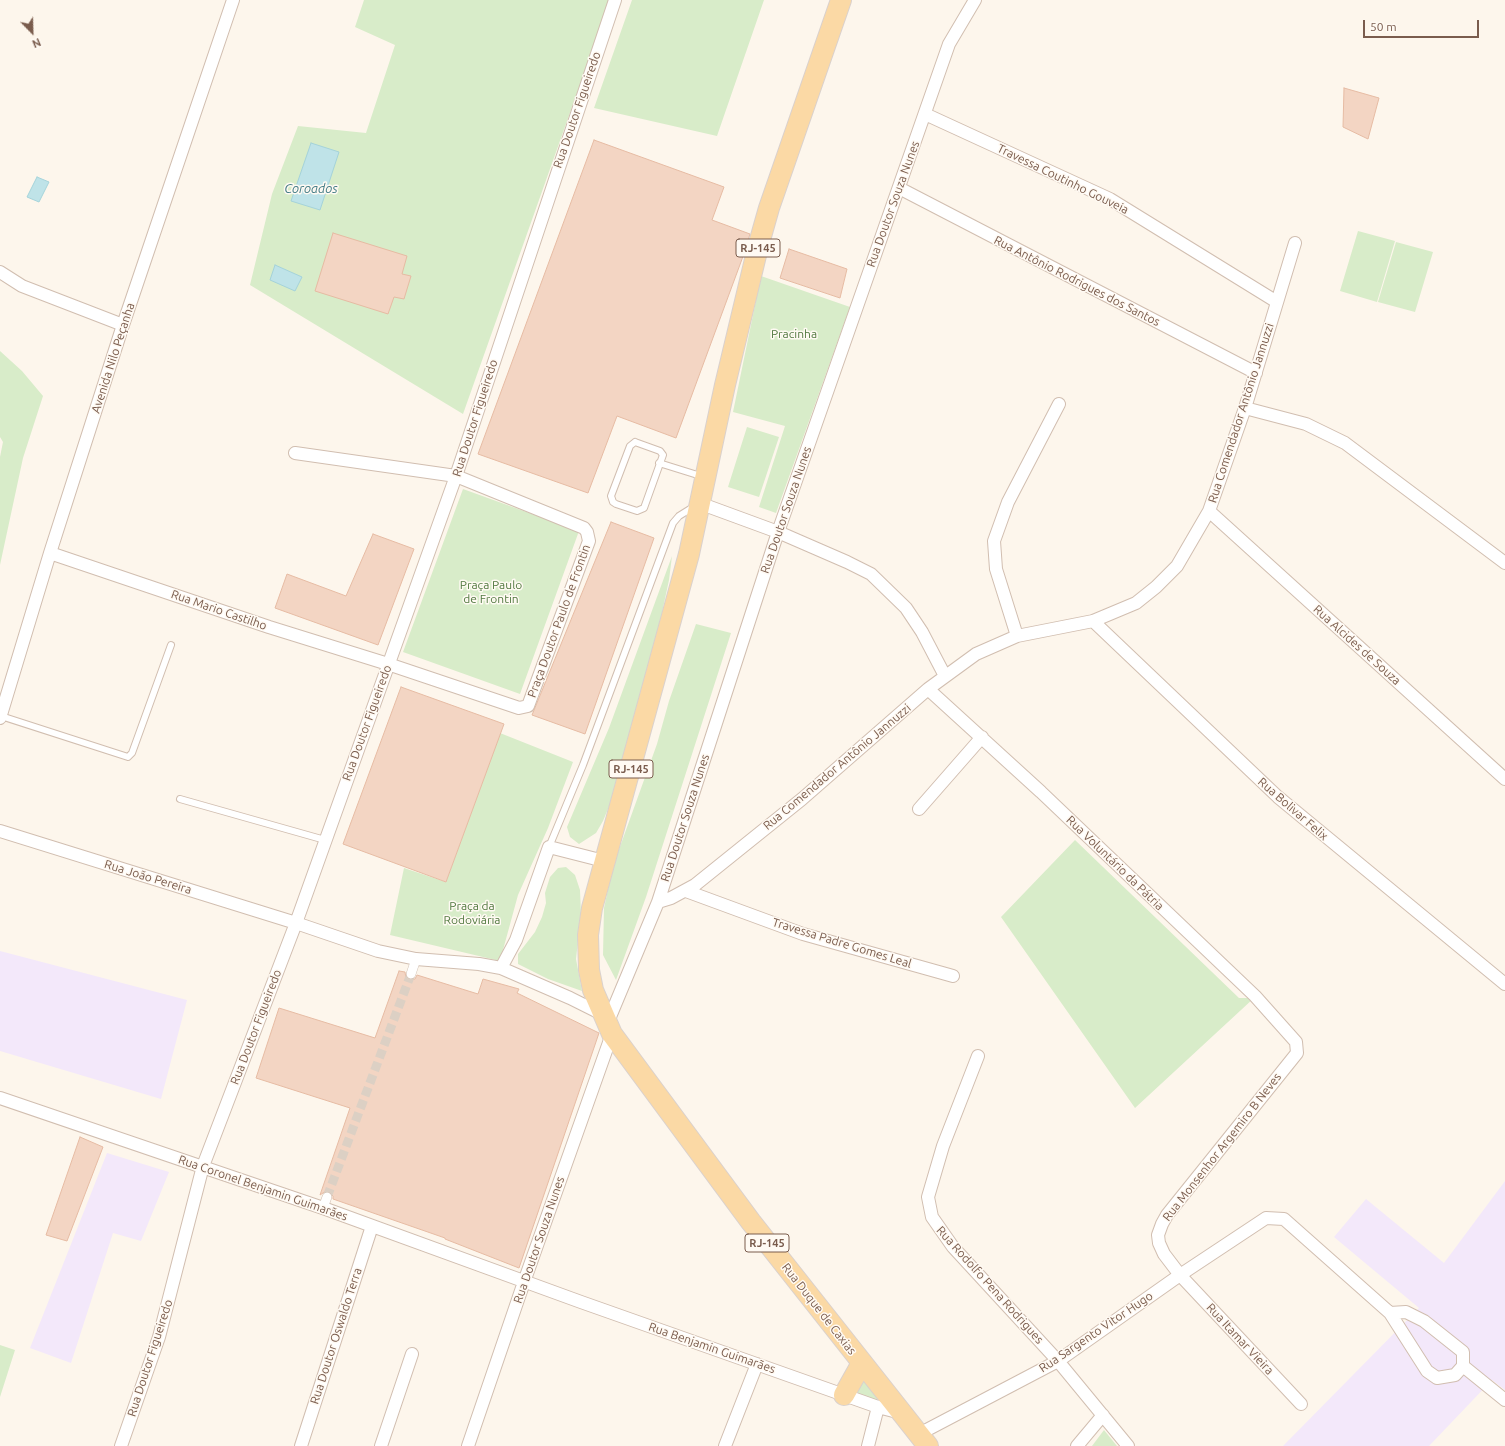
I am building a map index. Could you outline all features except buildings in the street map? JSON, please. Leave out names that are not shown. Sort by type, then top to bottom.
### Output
[{"type":"main road","name":"RJ-145","points":[[608,1025],[593,990],[589,970],[588,935],[604,861],[621,806],[687,562],[704,477],[754,262],[769,208],[841,0]]},
{"type":"main road","name":"Rua Duque de Caxias","points":[[608,1025],[751,1222],[923,1440]]},
{"type":"main road","points":[[844,1394],[862,1363]]},
{"type":"street","name":"Avenida Nilo Peçanha","points":[[0,717],[123,325],[233,0]]},
{"type":"street","name":"Rua Doutor Figueiredo","points":[[121,1446],[159,1337],[203,1166],[296,923],[456,476],[615,0]]},
{"type":"street","name":"Rua Doutor Souza Nunes","points":[[468,1446],[524,1282],[608,1025],[658,902],[778,532],[949,44],[975,0]]},
{"type":"street","name":"Travessa Coutinho Gouveia","points":[[925,114],[1110,199],[1277,302]]},
{"type":"street","name":"Rua Antônio Rodrigues dos Santos","points":[[899,188],[1256,374]]},
{"type":"street","name":"Rua Comendador Antônio Jannuzzi","points":[[658,902],[686,891],[802,799],[928,689],[983,651],[1017,636],[1092,621],[1136,603],[1156,587],[1177,566],[1209,511],[1246,408],[1295,243]]},
{"type":"street","points":[[0,272],[22,286],[123,325]]},
{"type":"street","points":[[1017,636],[996,569],[994,541],[1008,502],[1059,404]]},
{"type":"street","points":[[1246,408],[1306,424],[1345,443],[1505,562]]},
{"type":"street","points":[[295,453],[456,476]]},
{"type":"street","name":"Praça Doutor Paulo de Frontin","points":[[388,664],[519,708],[528,706],[589,541],[587,532],[584,528],[456,476]]},
{"type":"street","points":[[700,503],[778,532],[871,574],[906,608],[922,632],[945,676]]},
{"type":"street","name":"Rua Alcides de Souza","points":[[1209,511],[1505,779]]},
{"type":"street","name":"Rua Mario Castilho","points":[[50,554],[269,627],[388,664]]},
{"type":"street","name":"Rua Bolivar Felix","points":[[1092,621],[1278,797],[1505,984]]},
{"type":"street","name":"Rua Voluntário da Pátria","points":[[928,689],[982,737],[1255,996],[1296,1042]]},
{"type":"street","points":[[919,809],[982,737]]},
{"type":"street","name":"Rua João Pereira","points":[[0,831],[296,923],[378,951],[416,960],[479,964],[501,968],[518,974],[570,998],[608,1025]]},
{"type":"street","points":[[501,968],[516,940],[549,847],[604,861]]},
{"type":"street","name":"Travessa Padre Gomes Leal","points":[[686,891],[803,934],[953,976]]},
{"type":"street","points":[[411,974],[416,960]]},
{"type":"street","name":"Rua Monsenhor Argemiro B Neves","points":[[1180,1275],[1164,1254],[1159,1243],[1158,1235],[1162,1224],[1239,1124],[1297,1053],[1296,1042]]},
{"type":"street","name":"Rua Rodolfo Pena Rodrigues","points":[[978,1056],[943,1146],[928,1197],[928,1205],[932,1217],[953,1246],[1058,1361],[1128,1446]]},
{"type":"street","name":"Rua Coronel Benjamin Guimarães","points":[[0,1098],[203,1166],[325,1202],[372,1226],[524,1282]]},
{"type":"street","name":"Rua Sargento Vitor Hugo","points":[[923,1440],[1058,1361],[1180,1275],[1266,1218],[1284,1219],[1390,1313]]},
{"type":"street","name":"Rua Doutor Oswaldo Terra","points":[[301,1446],[372,1226]]},
{"type":"street","name":"Rua Itamar Vieira","points":[[1180,1275],[1301,1404]]},
{"type":"street","name":"Rua Benjamin Guimarães","points":[[524,1282],[878,1407],[901,1413]]},
{"type":"street","points":[[1406,1312],[1424,1321],[1463,1352],[1463,1366],[1455,1375],[1437,1378],[1427,1371],[1390,1313],[1406,1312]]},
{"type":"street","points":[[381,1446],[412,1354]]},
{"type":"street","points":[[725,1446],[757,1364]]},
{"type":"street","points":[[1463,1366],[1505,1400]]},
{"type":"street","points":[[868,1446],[878,1407]]},
{"type":"street","points":[[1077,1446],[1103,1415]]},
{"type":"lane","points":[[633,442],[661,452],[663,455],[659,463],[644,508],[637,511],[613,502],[611,496],[630,446],[633,442]]},
{"type":"lane","points":[[659,463],[704,477]]},
{"type":"lane","points":[[549,847],[583,765],[673,523],[679,516],[700,503]]},
{"type":"lane","points":[[0,717],[128,757],[132,753],[171,645]]},
{"type":"lane","points":[[180,799],[325,840]]},
{"type":"shaded area","points":[[0,951],[187,1000],[161,1099],[0,1051]]},
{"type":"shaded area","points":[[107,1153],[169,1172],[141,1241],[113,1233],[71,1363],[30,1348]]},
{"type":"shaded area","points":[[1505,1181],[1505,1390],[1492,1380],[1429,1446],[1283,1446],[1419,1308],[1334,1237],[1366,1199],[1444,1263]]},
{"type":"green space","points":[[364,0],[610,0],[463,414],[250,285],[272,194],[298,126],[366,133],[395,45],[355,27]]},
{"type":"green space","points":[[632,0],[764,0],[717,136],[594,108]]},
{"type":"green space","points":[[1358,231],[1395,241],[1377,302],[1340,291]]},
{"type":"green space","points":[[1396,242],[1433,252],[1415,312],[1378,302]]},
{"type":"green space","name":"Pracinha","points":[[761,276],[850,307],[776,513],[759,507],[785,426],[733,412]]},
{"type":"green space","points":[[0,351],[22,371],[43,396],[23,458],[0,565],[0,457],[3,442],[0,437]]},
{"type":"green space","points":[[747,427],[779,437],[759,497],[728,487]]},
{"type":"green space","name":"Praça Paulo de Frontin","points":[[463,489],[579,531],[520,694],[403,652]]},
{"type":"green space","points":[[672,556],[669,580],[644,697],[620,780],[603,821],[596,833],[579,844],[570,837],[567,827],[609,728]]},
{"type":"green space","points":[[696,624],[731,633],[646,897],[616,980],[603,955],[604,908],[613,866],[657,744],[669,701]]},
{"type":"green space","name":"Praça da Rodoviária","points":[[500,733],[573,762],[548,828],[518,895],[500,961],[390,935],[404,868],[446,882]]},
{"type":"green space","points":[[1075,840],[1239,998],[1254,998],[1135,1108],[1001,917]]},
{"type":"green space","points":[[566,867],[575,875],[580,890],[581,914],[576,959],[582,991],[548,979],[518,964],[518,954],[535,932],[542,917],[546,903],[545,893],[550,877],[558,868]]},
{"type":"green space","points":[[0,1345],[15,1350],[0,1397]]},
{"type":"green space","points":[[862,1365],[898,1411],[846,1394]]},
{"type":"green space","points":[[1104,1430],[1117,1446],[1092,1446]]},
{"type":"water","name":"Coroados","points":[[311,143],[339,152],[320,210],[291,201]]},
{"type":"water","points":[[37,177],[49,182],[39,202],[27,197]]},
{"type":"water","points":[[275,265],[302,277],[295,291],[270,280]]},
{"type":"tunnel","points":[[327,1197],[411,974]]}]
